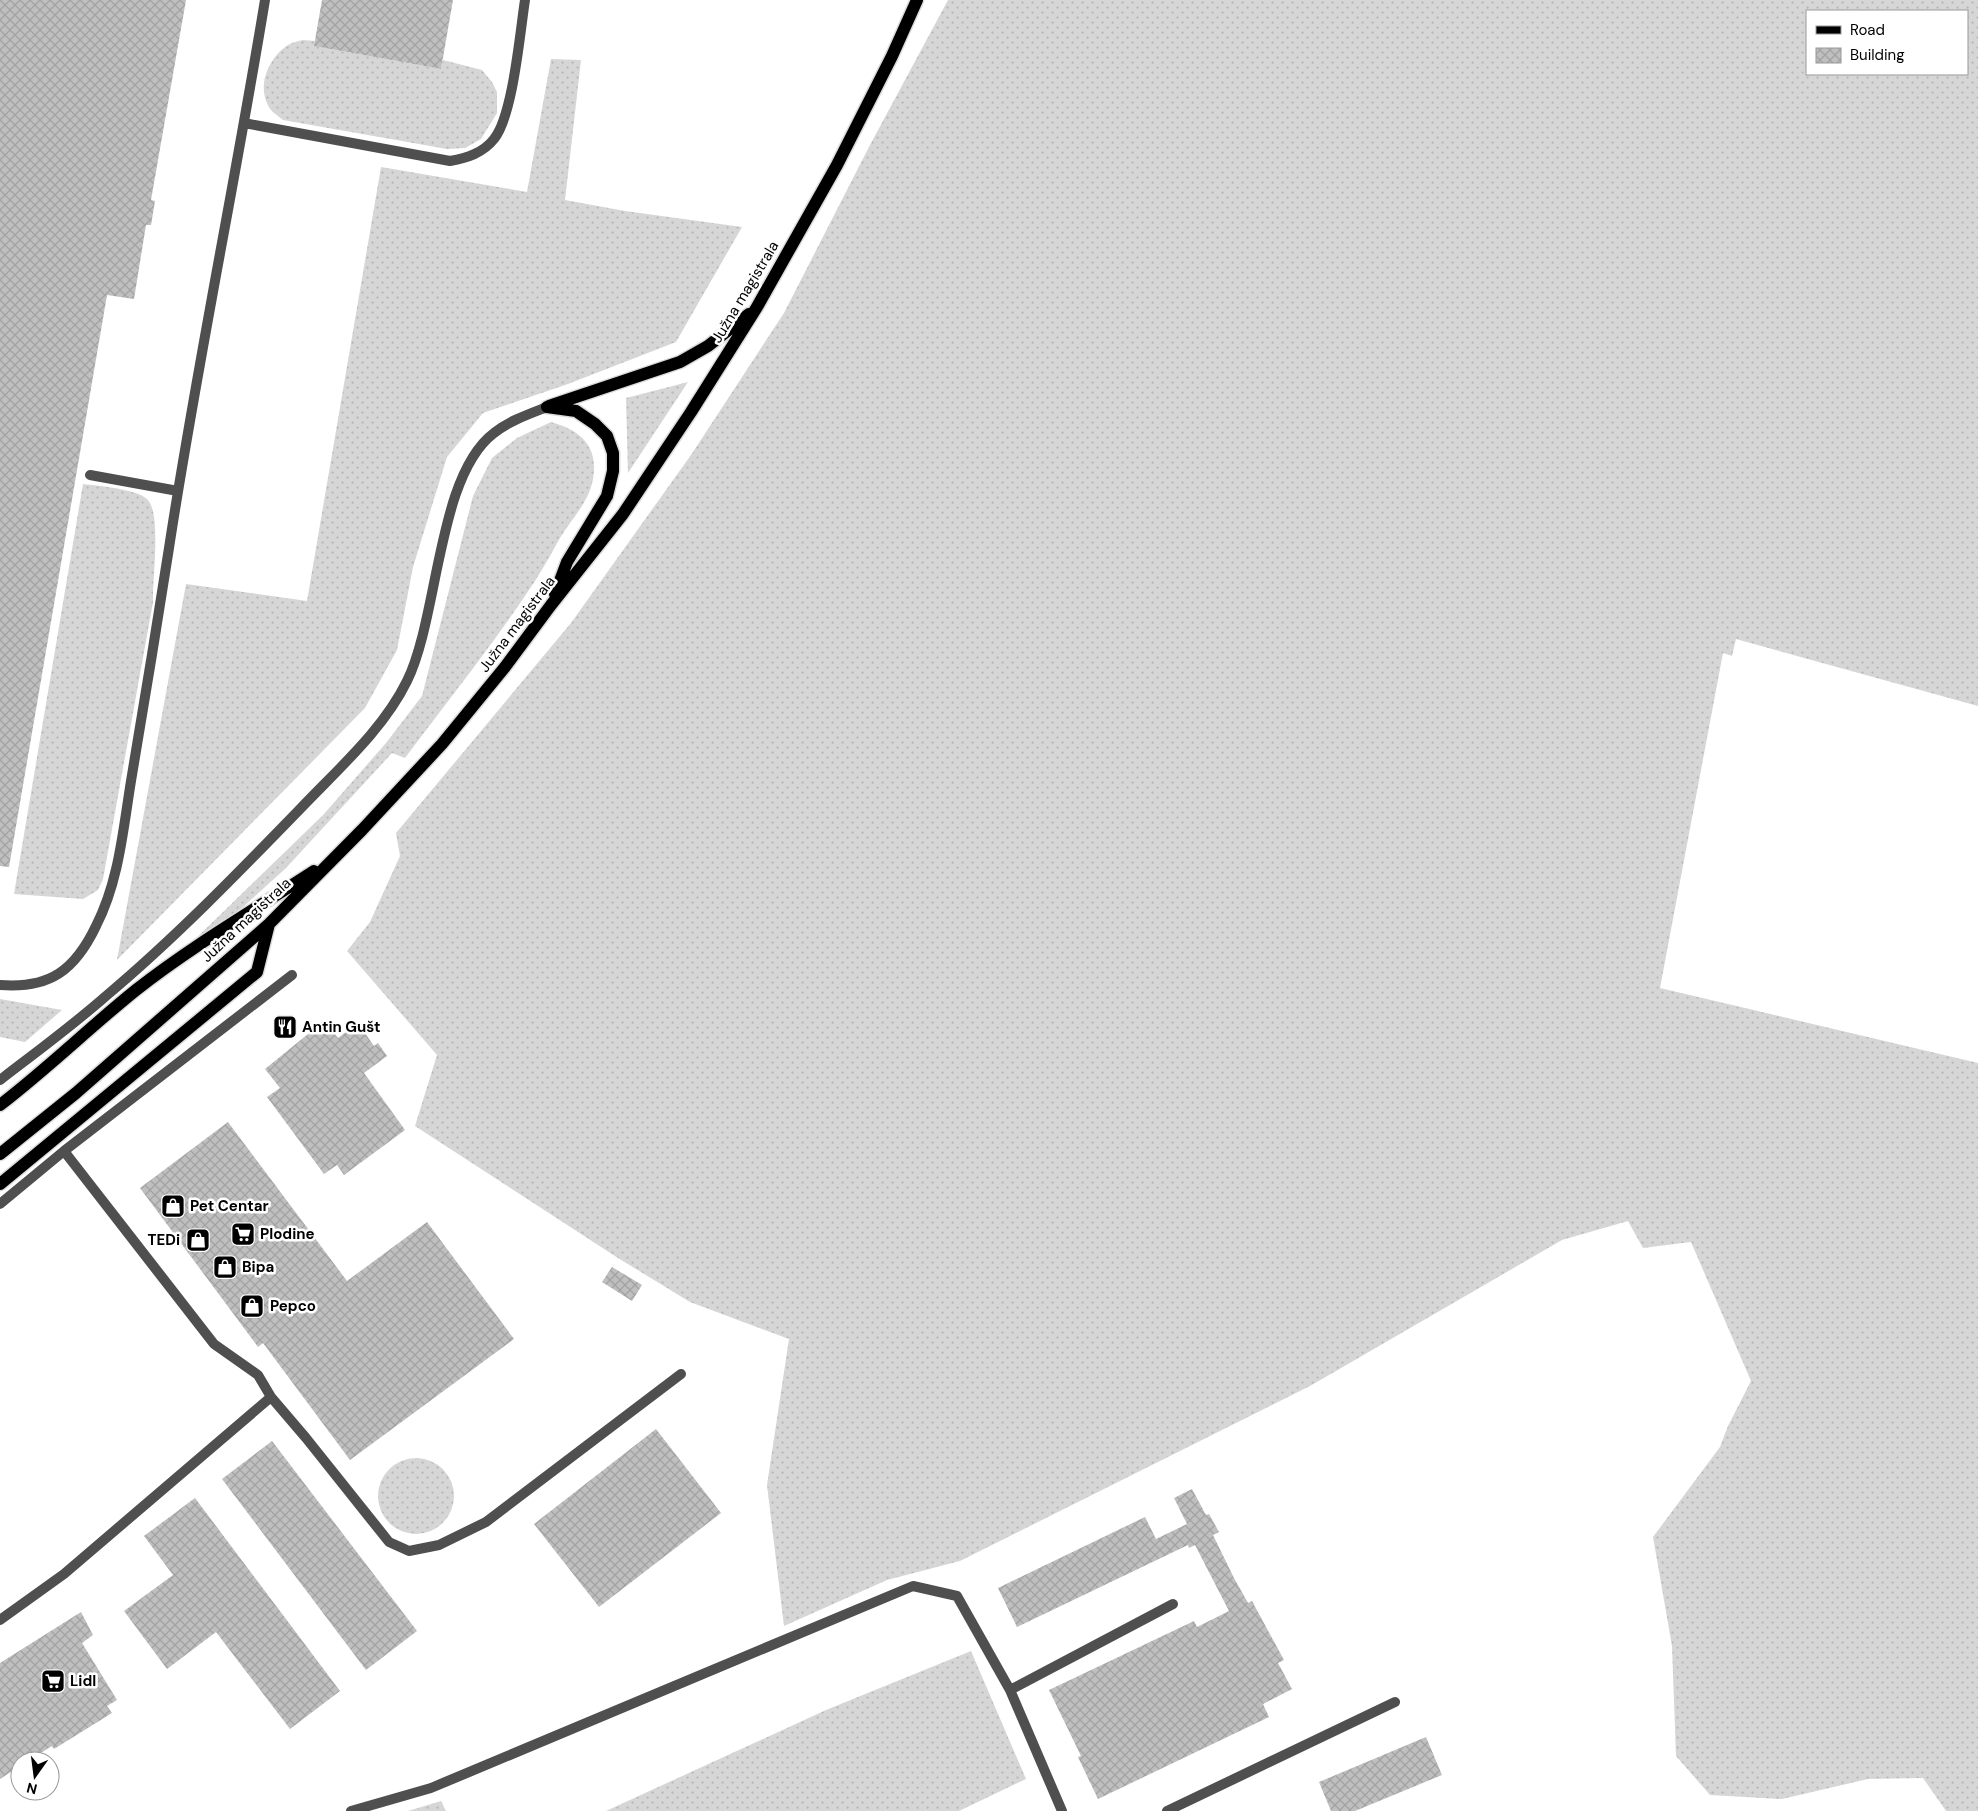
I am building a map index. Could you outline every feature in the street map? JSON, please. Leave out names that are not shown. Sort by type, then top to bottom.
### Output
[{"type":"main road","name":"Južna magistrala","points":[[0,1154],[76,1094],[269,924],[351,842],[442,744],[505,667],[551,604],[623,514],[691,412],[757,307],[837,165],[892,56],[917,0]]},
{"type":"main road","points":[[547,407],[680,362],[708,346],[757,307]]},
{"type":"main road","points":[[547,407],[576,411],[608,436],[612,453],[613,471],[607,496],[567,562],[551,604]]},
{"type":"main road","points":[[0,1105],[31,1082],[136,990],[182,956],[314,871],[351,842]]},
{"type":"main road","points":[[0,1184],[257,972],[269,924]]},
{"type":"street","points":[[0,985],[21,987],[46,981],[69,966],[95,929],[105,908],[114,876],[154,647],[178,491],[244,123],[264,0]]},
{"type":"street","points":[[244,123],[450,161],[468,158],[484,149],[501,130],[508,106],[525,0]]},
{"type":"street","points":[[0,1080],[106,996],[192,918],[333,774],[378,723],[407,681],[418,655],[453,506],[465,473],[478,448],[494,432],[520,418],[547,407]]},
{"type":"street","points":[[90,475],[178,491]]},
{"type":"street","points":[[0,1204],[292,975]]},
{"type":"street","points":[[64,1152],[214,1344],[258,1375],[271,1397],[389,1542],[410,1551],[439,1545],[486,1522],[681,1374]]},
{"type":"street","points":[[0,1620],[64,1574],[271,1397]]},
{"type":"street","points":[[351,1811],[432,1788],[913,1586],[957,1596],[1010,1690],[1062,1811]]},
{"type":"street","points":[[1010,1690],[1173,1604]]},
{"type":"street","points":[[1168,1811],[1394,1702]]},
{"type":"shaded area","points":[[948,0],[1978,0],[1978,706],[1736,639],[1732,656],[1723,653],[1660,988],[1978,1063],[1978,1811],[1946,1811],[1923,1778],[1868,1779],[1782,1799],[1710,1795],[1676,1756],[1672,1646],[1653,1537],[1720,1447],[1728,1426],[1751,1381],[1691,1242],[1643,1248],[1628,1221],[1562,1240],[1310,1386],[960,1561],[887,1580],[784,1626],[767,1485],[789,1339],[690,1302],[618,1258],[415,1126],[437,1055],[347,951],[370,922],[400,856],[396,833],[571,623],[691,455],[784,313],[870,145]]},
{"type":"shaded area","points":[[303,40],[315,41],[314,46],[441,69],[443,60],[482,70],[492,82],[497,92],[497,113],[481,139],[465,148],[447,149],[283,120],[271,110],[266,101],[264,83],[266,74],[270,65],[281,51],[290,44]]},
{"type":"shaded area","points":[[551,59],[581,60],[565,200],[625,211],[742,227],[676,342],[568,384],[483,413],[447,457],[413,567],[397,650],[365,708],[117,960],[186,584],[307,601],[381,167],[527,192]]},
{"type":"shaded area","points":[[688,382],[628,473],[626,398]]},
{"type":"shaded area","points":[[551,422],[571,430],[585,441],[593,457],[593,479],[584,503],[560,538],[520,604],[405,758],[392,753],[286,868],[220,928],[184,950],[324,814],[386,743],[422,696],[473,496],[492,458],[517,438]]},
{"type":"shaded area","points":[[83,484],[117,488],[135,493],[147,499],[152,506],[155,532],[153,602],[103,879],[98,890],[83,899],[14,894]]},
{"type":"shaded area","points":[[0,999],[62,1010],[25,1042],[0,1037]]},
{"type":"shaded area","points":[[416,1458],[430,1461],[443,1469],[451,1482],[454,1496],[451,1510],[443,1523],[430,1531],[416,1534],[402,1531],[389,1523],[381,1510],[378,1496],[381,1482],[389,1469],[402,1461]]},
{"type":"shaded area","points":[[971,1651],[1026,1779],[959,1811],[606,1811],[826,1710]]},
{"type":"shaded area","points":[[441,1801],[446,1811],[408,1811]]},
{"type":"building","points":[[0,0],[186,0],[151,200],[155,201],[151,225],[146,225],[134,299],[107,295],[9,867],[0,866]]},
{"type":"building","points":[[322,0],[453,0],[441,69],[314,46]]},
{"type":"building","points":[[324,1021],[338,1038],[358,1023],[374,1046],[378,1043],[387,1056],[364,1073],[405,1130],[344,1175],[337,1165],[324,1174],[267,1097],[280,1088],[265,1069]]},
{"type":"building","points":[[228,1122],[347,1281],[427,1222],[514,1339],[350,1460],[263,1343],[258,1347],[140,1188]]},
{"type":"building","points":[[612,1267],[642,1285],[632,1301],[602,1282]]},
{"type":"building","points":[[656,1429],[721,1513],[599,1607],[534,1524]]},
{"type":"building","points":[[272,1441],[417,1631],[366,1670],[222,1479]]},
{"type":"building","points":[[1192,1489],[1206,1515],[1209,1514],[1219,1532],[1213,1535],[1234,1578],[1248,1603],[1252,1601],[1284,1660],[1278,1663],[1292,1689],[1263,1704],[1269,1717],[1098,1799],[1078,1757],[1081,1756],[1049,1690],[1194,1621],[1197,1627],[1229,1611],[1195,1545],[1189,1548],[1188,1545],[1017,1627],[998,1588],[1145,1517],[1156,1539],[1187,1524],[1174,1498]]},
{"type":"building","points":[[195,1498],[340,1691],[290,1729],[216,1632],[167,1669],[124,1611],[173,1575],[144,1536]]},
{"type":"building","name":"Lidl","points":[[81,1612],[93,1635],[82,1643],[117,1700],[107,1706],[112,1713],[54,1749],[52,1746],[44,1751],[10,1751],[10,1772],[0,1779],[0,1663]]},
{"type":"building","points":[[1426,1737],[1442,1775],[1355,1811],[1331,1811],[1319,1782]]},
{"type":"place","name":"Antin Gušt","points":[[285,1027]]},
{"type":"place","name":"Pet Centar","points":[[173,1206]]},
{"type":"place","name":"Plodine","points":[[243,1234]]},
{"type":"place","name":"TEDi","points":[[198,1240]]},
{"type":"place","name":"Bipa","points":[[225,1267]]},
{"type":"place","name":"Pepco","points":[[252,1306]]},
{"type":"place","name":"Lidl","points":[[53,1681]]}]
